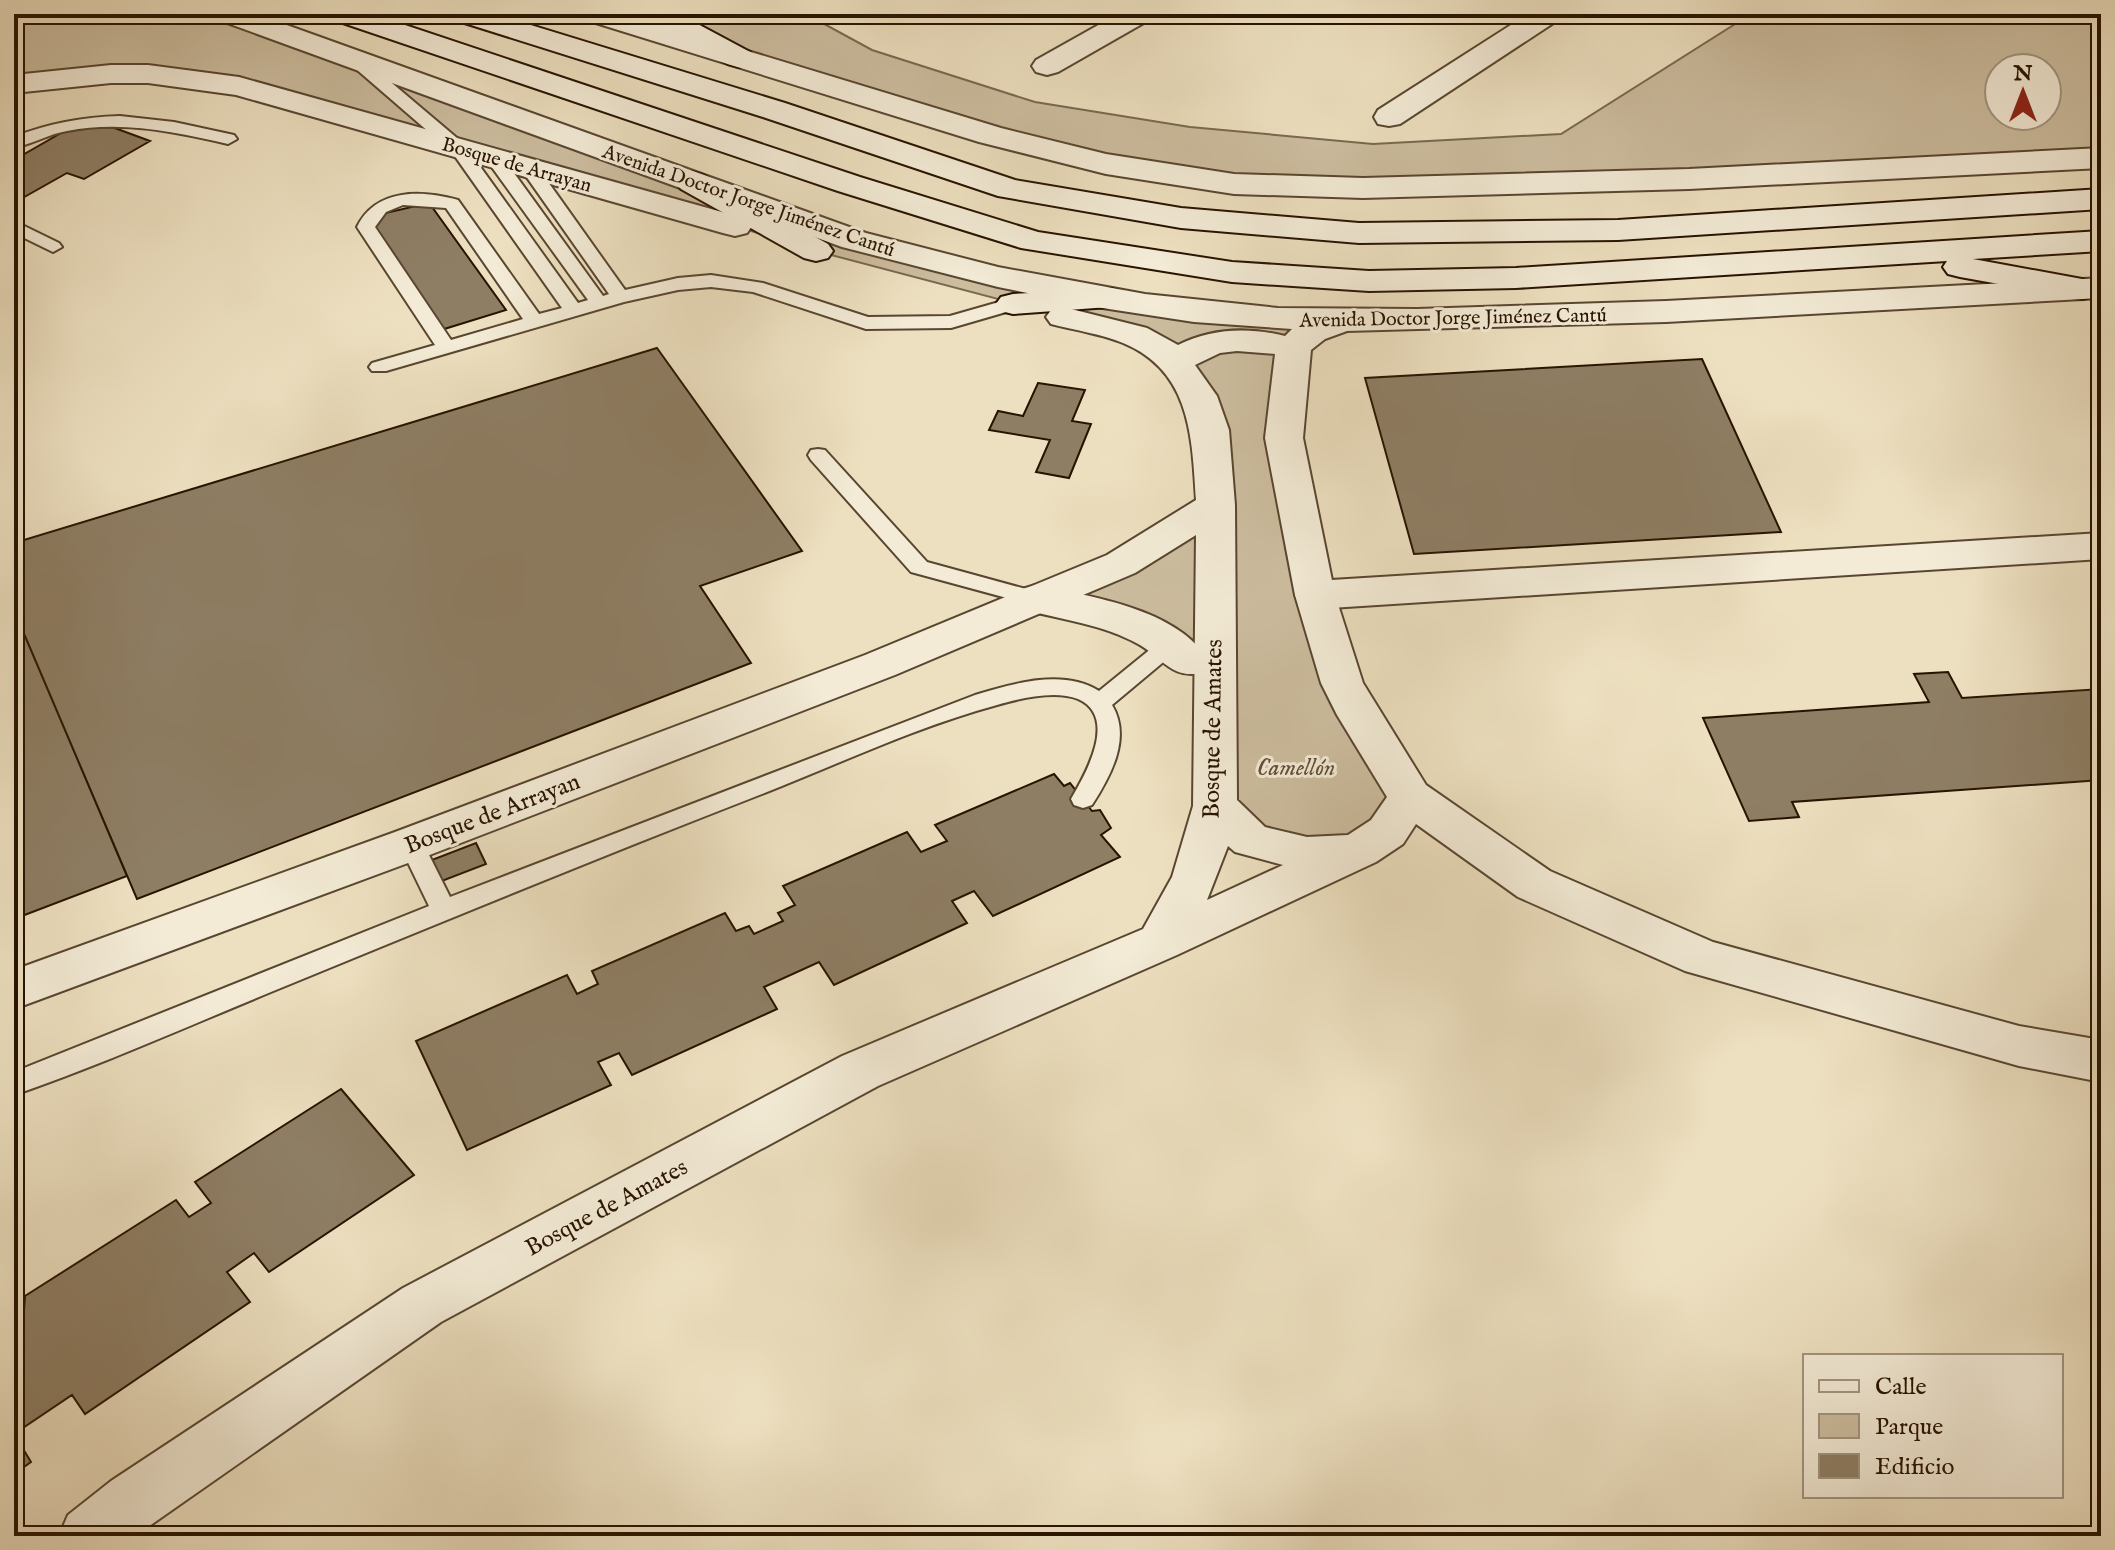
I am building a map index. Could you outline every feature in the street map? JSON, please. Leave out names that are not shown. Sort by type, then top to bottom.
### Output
[{"type":"street","name":"Avenida Doctor Jorge Jiménez Cantú","points":[[229,14],[854,240],[936,263],[1111,299],[1240,316],[1338,322],[1698,313],[2092,289]]},
{"type":"street","name":"Avenida Doctor Jorge Jiménez Cantú","points":[[344,14],[849,184],[1033,241],[1232,272],[1369,281],[1516,278],[2101,241]]},
{"type":"street","points":[[465,14],[774,110],[1009,189],[1181,218],[1359,233],[1618,230],[2101,199]]},
{"type":"street","points":[[596,14],[990,135],[1106,164],[1234,184],[1363,188],[1689,179],[2101,158]]},
{"type":"street","points":[[657,14],[739,58]]},
{"type":"street","points":[[1047,66],[1139,14]]},
{"type":"street","points":[[1389,117],[1548,14]]},
{"type":"street","name":"Bosque de Arrayan","points":[[14,84],[111,74],[203,79],[298,101],[816,251],[1135,335],[1150,341],[1176,362]]},
{"type":"street","points":[[692,182],[816,251]]},
{"type":"street","points":[[1891,254],[2092,289]]},
{"type":"street","points":[[1013,304],[1111,299]]},
{"type":"street","points":[[1338,322],[1314,330],[1298,341],[1293,350],[1284,438],[1315,595],[1342,683],[1410,797],[1534,884],[1702,958],[2019,1046],[2101,1061]]},
{"type":"street","points":[[1176,362],[1186,353],[1251,339],[1293,350]]},
{"type":"street","name":"Bosque de Amates","points":[[1160,942],[1189,894],[1205,854],[1215,806],[1216,505],[1210,430],[1199,396],[1176,362]]},
{"type":"street","name":"Bosque de Arrayan","points":[[14,990],[781,704],[1121,564],[1216,505]]},
{"type":"street","points":[[1315,595],[2101,546]]},
{"type":"street","points":[[1036,599],[1140,626],[1180,653]]},
{"type":"street","name":"Bosque de Amates","points":[[89,1536],[132,1501],[422,1305],[860,1071],[1160,942],[1360,850],[1387,832],[1410,797]]},
{"type":"street","points":[[1215,806],[1251,840],[1307,854],[1360,850]]},
{"type":"lane","points":[[354,59],[458,148],[573,310]]},
{"type":"lane","points":[[14,143],[66,124],[108,119],[172,125],[228,139]]},
{"type":"lane","points":[[495,159],[599,303]]},
{"type":"lane","points":[[530,169],[620,297]]},
{"type":"lane","points":[[446,347],[366,227],[369,218],[380,208],[412,199],[435,199],[452,204],[535,322]]},
{"type":"lane","points":[[14,226],[53,247]]},
{"type":"lane","points":[[379,367],[573,310],[678,284],[711,281],[756,287],[866,323],[951,322],[976,318],[1013,304]]},
{"type":"lane","points":[[818,455],[919,567],[1036,599]]},
{"type":"lane","points":[[1099,703],[1180,653]]},
{"type":"lane","points":[[14,1084],[730,796],[981,700],[1063,688],[1083,693],[1099,703],[1107,715],[1108,752],[1096,781],[1083,799]]},
{"type":"lane","points":[[411,844],[444,910]]},
{"type":"green space","name":"Camellón","points":[[14,14],[229,14],[853,240],[1111,299],[1338,322],[1298,341],[1308,568],[1410,797],[1387,832],[1307,854],[1215,806],[1213,695],[1189,662],[1036,599],[1216,505],[1210,430],[1135,335],[816,251],[702,216],[203,79],[14,84]]},
{"type":"green space","points":[[596,14],[806,14],[872,50],[1035,102],[1190,127],[1373,144],[1561,134],[1751,14],[2101,14],[2101,158],[1363,188],[1106,164]]},
{"type":"building","points":[[112,127],[150,141],[84,179],[67,173],[19,200],[14,198],[14,160],[68,129]]},
{"type":"building","points":[[420,205],[432,207],[506,310],[441,330],[374,227],[381,214]]},
{"type":"building","points":[[657,348],[802,551],[700,586],[751,663],[137,899],[22,629],[14,602],[14,543]]},
{"type":"building","points":[[1702,359],[1781,532],[1414,554],[1365,378]]},
{"type":"building","points":[[1038,383],[1085,390],[1072,421],[1091,424],[1069,478],[1036,472],[1050,440],[989,430],[998,411],[1023,416]]},
{"type":"building","points":[[22,629],[127,876],[14,919],[14,632]]},
{"type":"building","points":[[1948,672],[1962,698],[2101,689],[2101,780],[1792,802],[1799,817],[1749,821],[1703,718],[1929,702],[1914,674]]},
{"type":"building","points":[[1054,774],[1064,786],[1070,783],[1092,811],[1100,810],[1111,828],[1101,835],[1120,857],[993,916],[974,891],[952,901],[967,923],[834,985],[819,962],[764,987],[777,1009],[632,1075],[619,1053],[598,1062],[611,1085],[467,1150],[416,1041],[567,975],[577,994],[598,984],[592,971],[725,913],[736,931],[749,926],[754,934],[783,921],[778,913],[795,905],[783,886],[907,832],[921,852],[947,841],[935,825]]},
{"type":"building","points":[[476,843],[486,864],[434,884],[424,863]]},
{"type":"building","points":[[341,1089],[414,1175],[269,1272],[254,1253],[227,1272],[250,1302],[85,1414],[72,1395],[14,1434],[14,1331],[23,1325],[25,1296],[176,1200],[189,1217],[211,1203],[195,1182]]},
{"type":"building","points":[[14,1434],[31,1462],[14,1474]]}]
